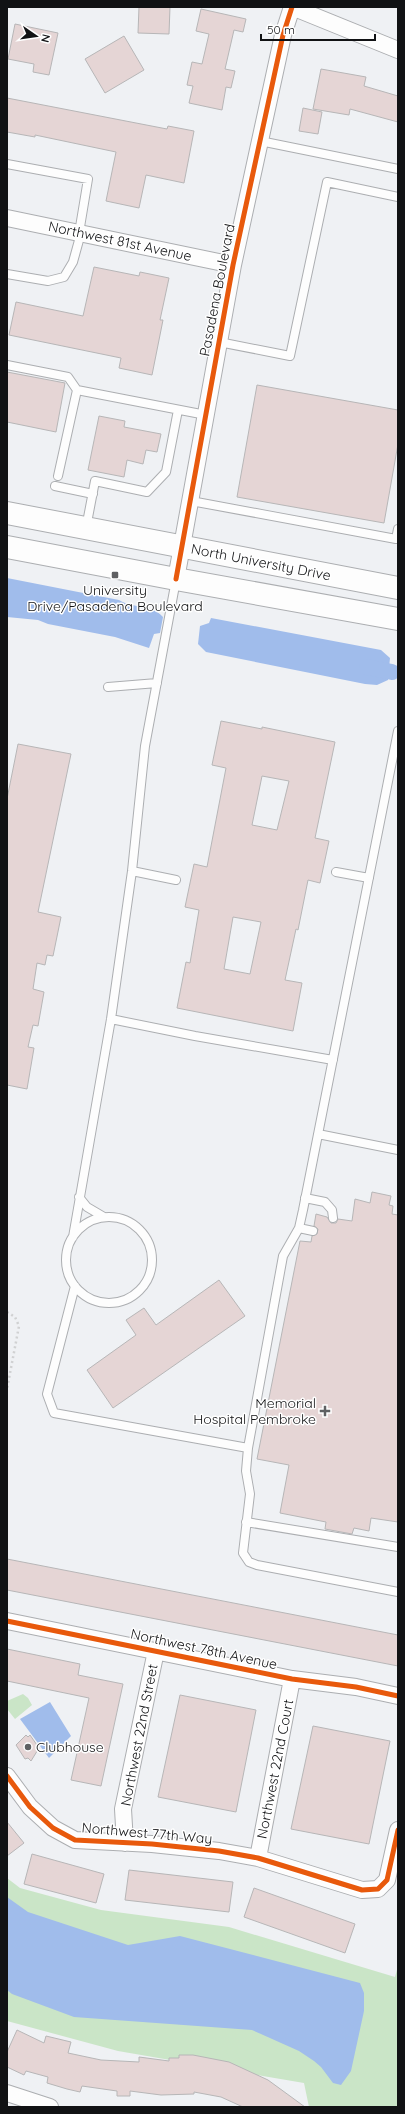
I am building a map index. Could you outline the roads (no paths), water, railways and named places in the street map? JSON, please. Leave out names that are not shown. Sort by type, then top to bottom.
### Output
[{"type":"main road","name":"North University Drive","points":[[7,513],[398,588]]},
{"type":"main road","points":[[7,547],[398,619]]},
{"type":"street","points":[[292,7],[398,50]]},
{"type":"street","name":"Pasadena Boulevard","points":[[176,579],[233,265],[283,35],[292,7]]},
{"type":"street","name":"Northwest 81st Avenue","points":[[7,218],[233,265]]},
{"type":"street","name":"Northwest 78th Avenue","points":[[7,1621],[292,1679],[356,1687],[398,1696]]},
{"type":"street","name":"Northwest 22nd Street","points":[[124,1843],[124,1809],[156,1652]]},
{"type":"street","name":"Northwest 22nd Court","points":[[258,1858],[292,1679]]},
{"type":"street","name":"Northwest 77th Way","points":[[7,1776],[30,1808],[53,1828],[76,1840],[152,1844],[219,1851],[258,1858],[362,1890],[378,1889],[387,1880],[398,1830]]},
{"type":"street","points":[[7,2093],[50,2107]]},
{"type":"lane","points":[[260,141],[398,169]]},
{"type":"lane","points":[[7,164],[88,179],[80,233],[73,262],[64,277],[48,281],[7,274]]},
{"type":"lane","points":[[219,342],[290,356],[327,182],[398,196]]},
{"type":"lane","points":[[7,365],[68,377],[77,390],[206,415]]},
{"type":"lane","points":[[58,476],[77,390]]},
{"type":"lane","points":[[85,528],[95,481],[147,492],[166,472],[178,410]]},
{"type":"lane","points":[[56,486],[93,494]]},
{"type":"lane","points":[[191,501],[396,539],[398,529]]},
{"type":"lane","points":[[73,1237],[83,1226],[104,1217],[116,1217],[127,1220],[137,1226],[144,1234],[152,1254],[152,1268],[147,1281],[138,1292],[126,1300],[112,1303],[98,1302],[86,1296],[75,1286],[69,1274],[66,1260],[69,1246],[73,1237],[112,1019],[132,871],[145,746],[176,579]]},
{"type":"lane","points":[[108,687],[157,683]]},
{"type":"lane","points":[[398,731],[306,1198],[299,1228],[283,1256],[248,1448],[246,1471],[250,1494],[244,1553],[249,1562],[257,1565],[398,1592]]},
{"type":"lane","points":[[132,871],[176,880]]},
{"type":"lane","points":[[336,872],[369,878]]},
{"type":"lane","points":[[112,1019],[195,1036],[333,1060]]},
{"type":"lane","points":[[318,1134],[398,1150]]},
{"type":"lane","points":[[79,1197],[87,1207],[104,1217]]},
{"type":"lane","points":[[306,1198],[325,1202],[332,1210],[333,1218]]},
{"type":"lane","points":[[299,1228],[313,1231]]},
{"type":"lane","points":[[75,1286],[47,1394],[54,1413],[248,1448]]},
{"type":"lane","points":[[246,1522],[398,1547]]},
{"type":"water","points":[[7,578],[119,600],[124,603],[153,610],[163,617],[160,633],[154,634],[149,648],[115,637],[48,624],[38,620],[7,617]]},
{"type":"water","points":[[211,618],[381,650],[390,658],[388,680],[377,685],[365,684],[206,652],[198,644],[200,626],[209,623]]},
{"type":"water","points":[[50,1702],[71,1736],[49,1758],[20,1719]]},
{"type":"water","points":[[7,1897],[28,1912],[128,1945],[180,1936],[360,1983],[364,1993],[364,2011],[351,2071],[341,2085],[333,2083],[321,2067],[299,2051],[252,2030],[74,2017],[12,1994],[7,1990]]},
{"type":"waterway","points":[[367,667],[392,672]]},
{"type":"place","name":"University Drive/Pasadena Boulevard","points":[[115,575]]},
{"type":"place","name":"Memorial Hospital Pembroke","points":[[325,1411]]},
{"type":"place","name":"Clubhouse","points":[[28,1747]]}]
